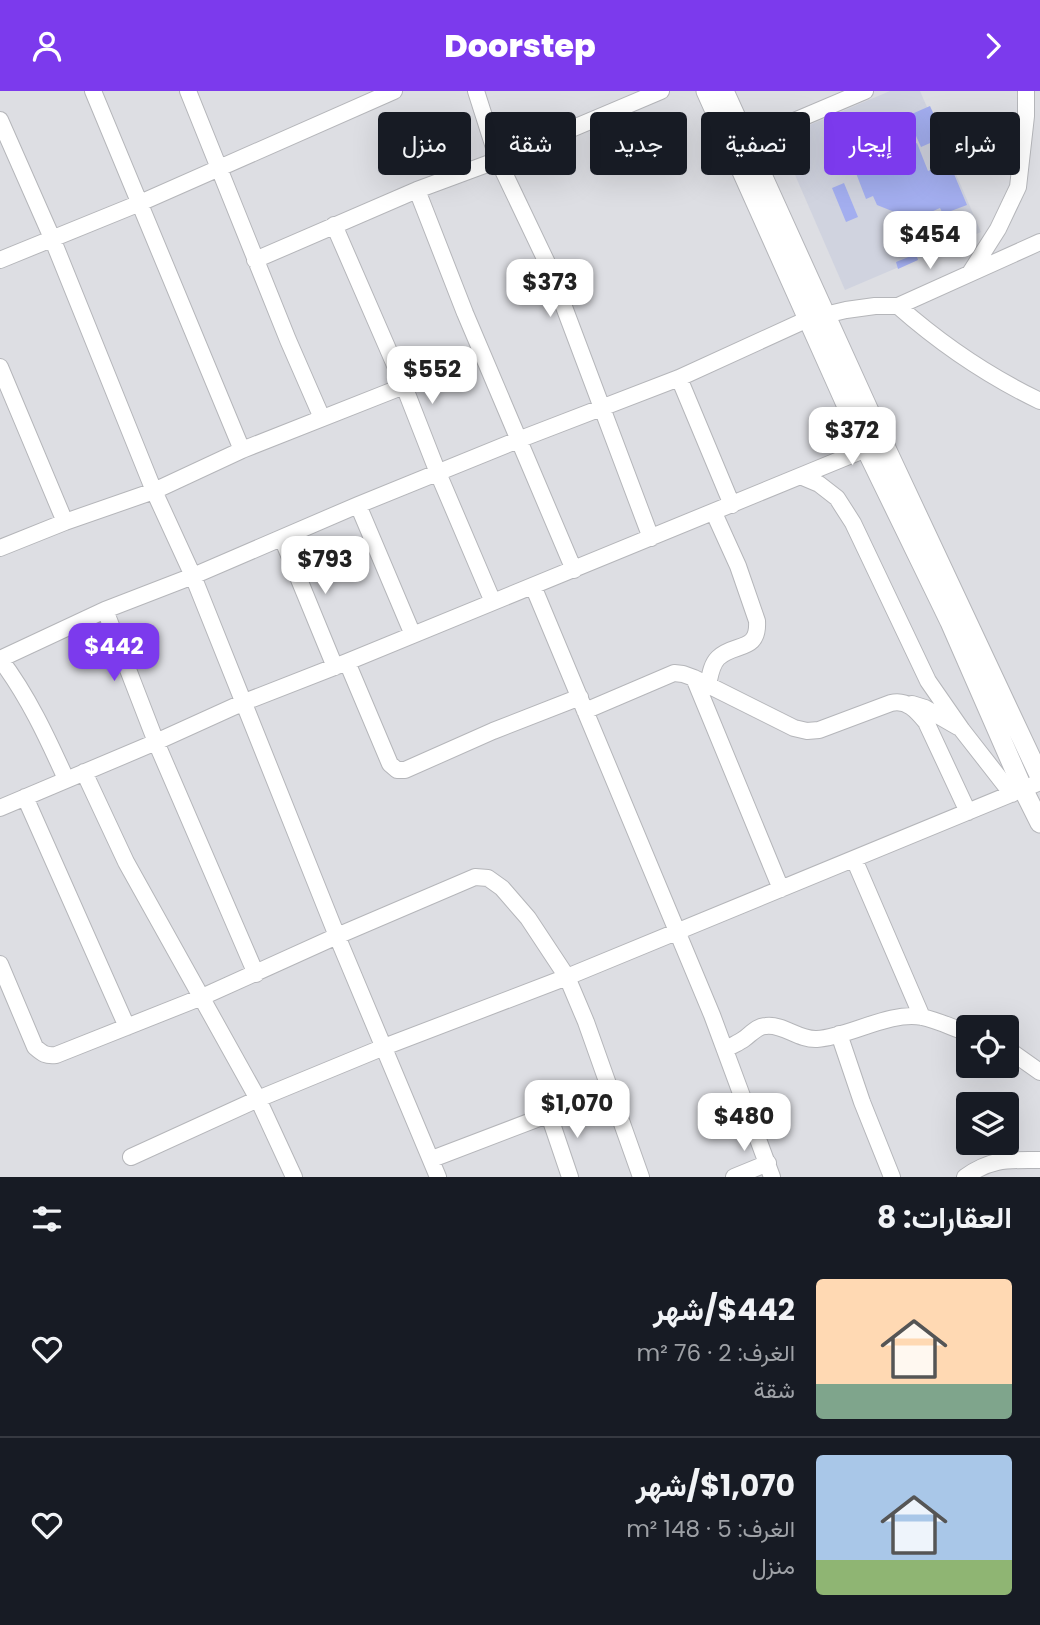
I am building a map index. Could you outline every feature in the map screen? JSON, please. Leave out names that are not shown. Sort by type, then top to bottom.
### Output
[{"type":"main road","points":[[706,91],[1040,776]]},
{"type":"main road","points":[[724,91],[734,112]]},
{"type":"main road","points":[[760,175],[866,449],[950,622],[1040,823]]},
{"type":"street","points":[[93,91],[242,450]]},
{"type":"street","points":[[188,91],[322,418]]},
{"type":"street","points":[[0,260],[140,203],[394,91]]},
{"type":"street","points":[[476,91],[485,119]]},
{"type":"street","points":[[576,127],[661,91]]},
{"type":"street","points":[[810,114],[864,91]]},
{"type":"street","points":[[970,273],[998,229],[1018,187],[1026,91]]},
{"type":"street","points":[[0,120],[52,238],[154,491],[193,576],[242,703],[438,1177]]},
{"type":"street","points":[[255,260],[417,190],[485,165]]},
{"type":"street","points":[[505,175],[549,267],[651,538]]},
{"type":"street","points":[[417,190],[464,313],[574,569]]},
{"type":"street","points":[[334,225],[493,602]]},
{"type":"street","points":[[66,779],[44,729],[7,680],[0,659],[105,610],[518,440],[679,378],[816,316],[874,306],[898,306],[1040,242]]},
{"type":"street","points":[[898,306],[930,334],[970,362],[1040,401]]},
{"type":"street","points":[[0,367],[65,522]]},
{"type":"street","points":[[679,378],[732,505]]},
{"type":"street","points":[[0,548],[154,491],[242,450],[404,386]]},
{"type":"street","points":[[0,808],[242,703],[341,665],[866,449]]},
{"type":"street","points":[[800,476],[819,484],[837,498],[853,523],[929,681],[962,730]]},
{"type":"street","points":[[358,505],[413,635]]},
{"type":"street","points":[[701,682],[716,661],[726,652],[750,643],[757,630],[757,621],[738,566],[714,513]]},
{"type":"street","points":[[131,1157],[258,1099],[567,977],[1025,788],[962,730],[925,708],[903,702],[891,703],[819,730],[807,731],[770,717],[683,674],[674,673],[494,731],[405,770],[397,770],[390,764],[282,538]]},
{"type":"street","points":[[533,586],[725,1050],[770,1170],[734,1177]]},
{"type":"street","points":[[105,610],[156,742],[256,974]]},
{"type":"street","points":[[701,682],[781,889]]},
{"type":"street","points":[[903,702],[918,712],[926,722],[968,812]]},
{"type":"street","points":[[84,772],[126,862],[258,1099],[294,1177]]},
{"type":"street","points":[[25,797],[127,1027]]},
{"type":"street","points":[[854,859],[922,1017]]},
{"type":"street","points":[[0,964],[7,997],[36,1047],[47,1056],[56,1055],[202,997],[475,877],[488,878],[502,888],[528,918],[567,977],[586,1022],[641,1177]]},
{"type":"street","points":[[725,1050],[765,1025],[778,1027],[804,1038],[816,1039],[869,1024],[912,1016],[956,1029]]},
{"type":"street","points":[[839,1034],[892,1177]]},
{"type":"street","points":[[1019,1057],[1040,1072]]},
{"type":"street","points":[[432,1159],[610,1091]]},
{"type":"street","points":[[549,1115],[570,1177]]},
{"type":"street","points":[[965,1177],[992,1162],[1040,1160]]},
{"type":"shaded area","points":[[890,91],[920,91],[930,114],[930,175],[956,175],[981,232],[845,290],[795,175],[810,175],[810,125],[824,119],[824,175],[916,175],[916,112],[840,112]]},
{"type":"building","points":[[930,106],[933,112],[930,112],[930,143],[921,147],[916,136],[916,112]]},
{"type":"building","points":[[916,143],[930,175],[954,175],[967,205],[943,214],[940,208],[924,215],[935,241],[939,239],[943,249],[926,256],[922,248],[925,247],[912,219],[877,205],[873,196],[866,199],[857,175],[916,175]]},
{"type":"building","points":[[844,183],[858,217],[846,222],[832,188]]},
{"type":"building","points":[[916,254],[918,260],[898,269],[896,262]]}]
